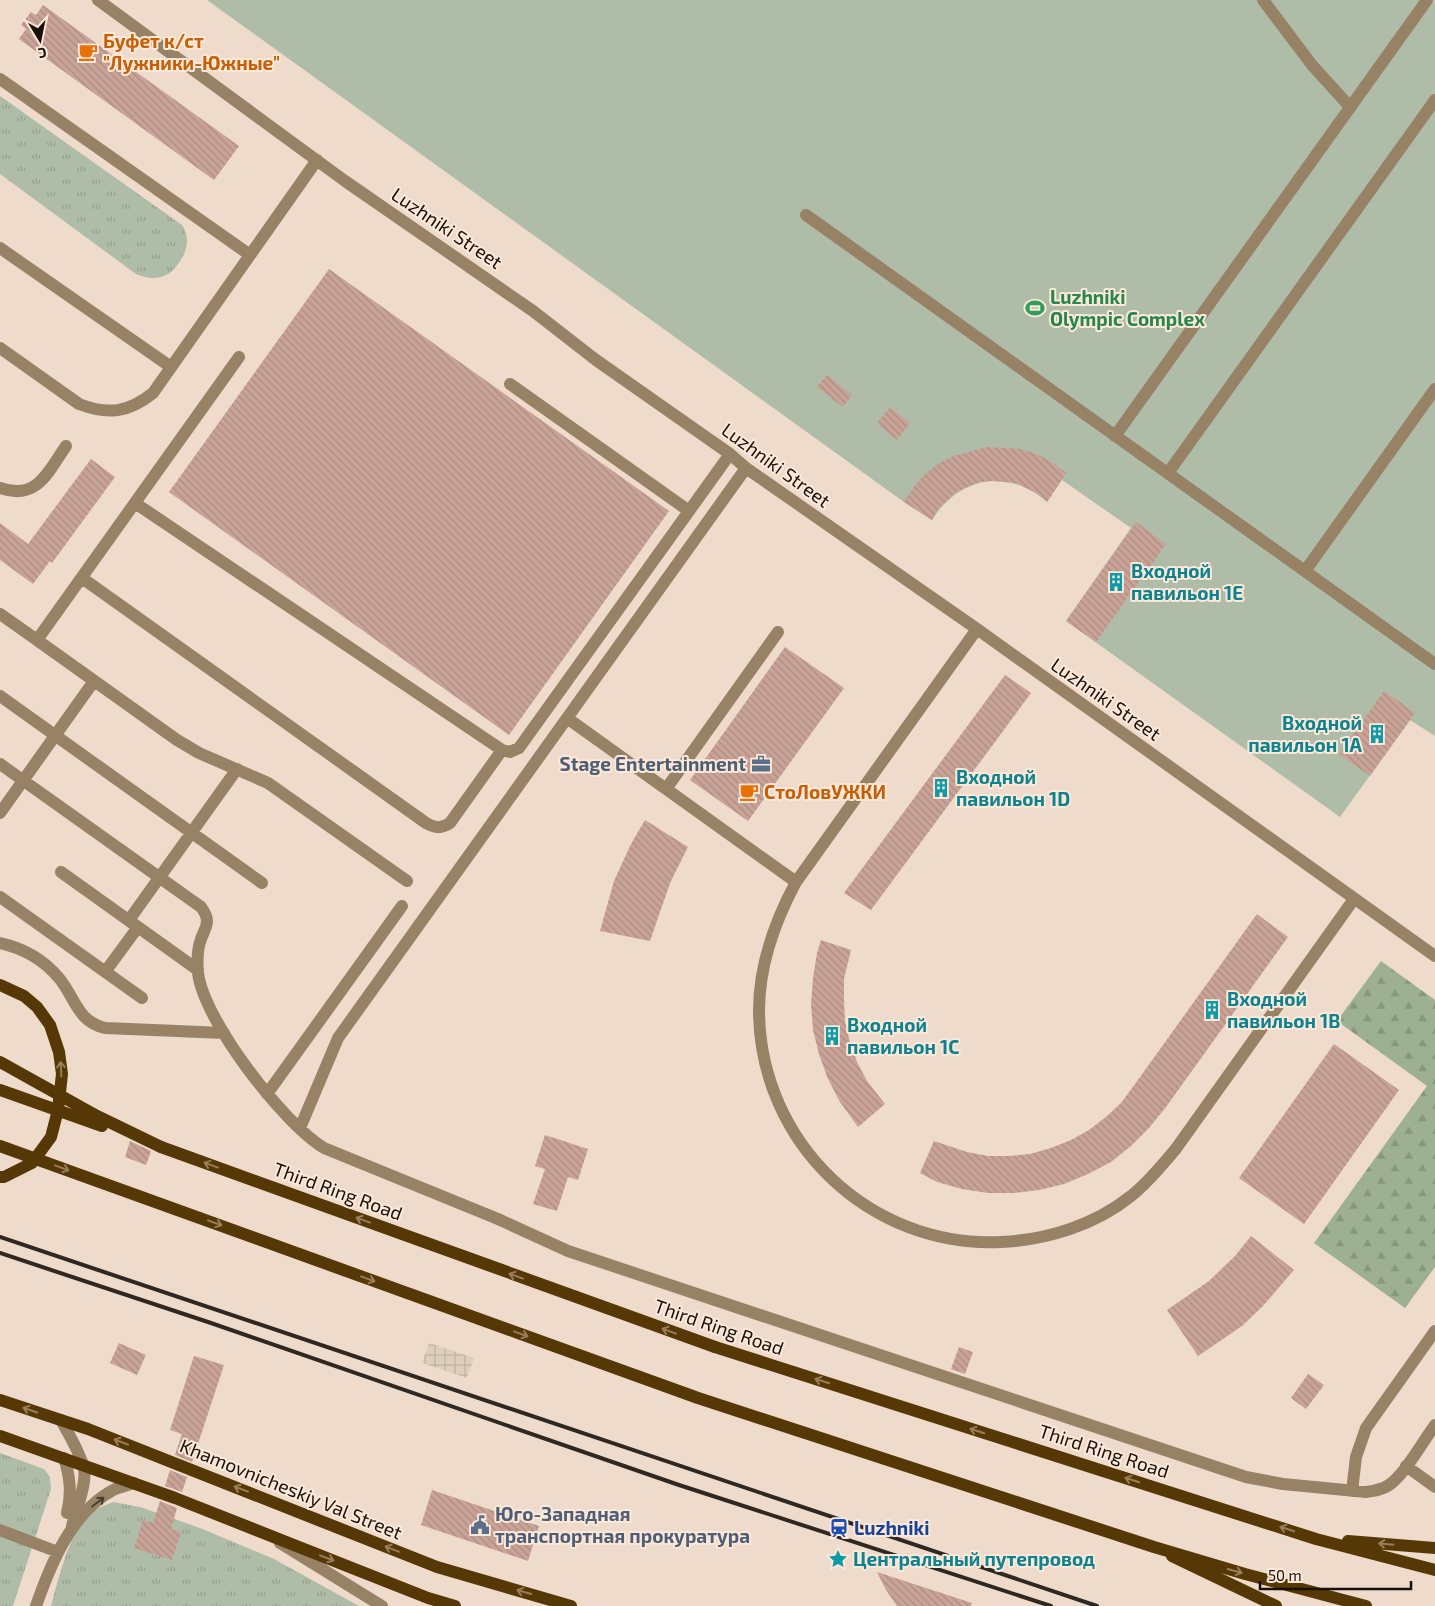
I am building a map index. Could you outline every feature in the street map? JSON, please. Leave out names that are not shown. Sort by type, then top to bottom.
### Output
[{"type":"main road","points":[[0,985],[24,996],[37,1007],[50,1025],[59,1052],[62,1074],[58,1110],[51,1137],[32,1163],[0,1178]]},
{"type":"main road","points":[[0,1062],[97,1116],[161,1147]]},
{"type":"main road","name":"Third Ring Road","points":[[0,1090],[715,1347],[1316,1539],[1435,1570]]},
{"type":"main road","points":[[0,1146],[698,1398],[1154,1547],[1366,1606]]},
{"type":"main road","name":"Khamovnicheskiy Val Street","points":[[0,1400],[61,1420],[158,1456],[438,1567],[571,1606]]},
{"type":"main road","points":[[0,1436],[134,1483],[428,1598],[455,1606]]},
{"type":"main road","points":[[1316,1539],[1435,1548]]},
{"type":"main road","points":[[1154,1547],[1276,1606]]},
{"type":"street","name":"Luzhniki Street","points":[[98,0],[316,160],[533,311],[596,360],[730,454],[746,468],[1435,956]]},
{"type":"street","points":[[1262,0],[1305,58],[1350,107]]},
{"type":"street","points":[[1115,436],[1427,0]]},
{"type":"street","points":[[0,79],[250,255]]},
{"type":"street","points":[[1168,473],[1435,100]]},
{"type":"street","points":[[0,348],[79,404],[94,409],[112,411],[126,409],[141,402],[153,393],[316,160]]},
{"type":"street","points":[[806,215],[1435,664]]},
{"type":"street","points":[[0,248],[171,367]]},
{"type":"street","points":[[37,640],[240,358]]},
{"type":"street","points":[[510,384],[689,511]]},
{"type":"street","points":[[1305,571],[1435,389]]},
{"type":"street","points":[[0,488],[11,492],[20,492],[36,486],[66,446]]},
{"type":"street","points":[[135,503],[502,750],[510,752],[519,748],[730,454]]},
{"type":"street","points":[[300,1128],[338,1038],[746,468]]},
{"type":"street","points":[[82,578],[434,827],[445,826],[450,823],[502,750]]},
{"type":"street","points":[[0,614],[177,740],[268,783],[406,881]]},
{"type":"street","points":[[977,630],[796,882],[779,915],[762,972],[759,1010],[761,1040],[767,1071],[775,1095],[788,1122],[818,1166],[837,1185],[875,1212],[896,1223],[919,1232],[963,1241],[1021,1241],[1052,1235],[1107,1213],[1131,1197],[1152,1177],[1175,1150],[1354,898]]},
{"type":"street","points":[[666,789],[778,632]]},
{"type":"street","points":[[0,813],[94,681]]},
{"type":"street","points":[[0,696],[262,883]]},
{"type":"street","points":[[567,718],[796,882]]},
{"type":"street","points":[[0,764],[201,907],[206,914],[206,926],[197,955],[198,970],[207,1003],[224,1033],[251,1073],[308,1137],[324,1148],[498,1219],[568,1251],[1232,1473],[1283,1484],[1366,1492],[1383,1489],[1395,1480],[1435,1425]]},
{"type":"street","points":[[105,972],[160,878],[237,769]]},
{"type":"street","points":[[60,872],[198,970]]},
{"type":"street","points":[[0,897],[142,998]]},
{"type":"street","points":[[268,1094],[402,906]]},
{"type":"street","points":[[0,942],[33,955],[49,967],[69,992],[80,1013],[97,1026],[114,1029],[224,1033]]},
{"type":"street","points":[[1352,1491],[1356,1457],[1366,1428],[1435,1331]]},
{"type":"street","points":[[61,1420],[84,1470],[84,1480],[70,1533]]},
{"type":"street","points":[[36,1606],[58,1552],[70,1501],[70,1485],[64,1458]]},
{"type":"street","points":[[1406,1466],[1435,1486]]},
{"type":"street","points":[[58,1552],[70,1533],[93,1506],[115,1490],[134,1483]]},
{"type":"street","points":[[0,1530],[58,1552]]},
{"type":"street","points":[[265,1534],[382,1606]]},
{"type":"shaded area","points":[[429,1343],[474,1358],[467,1378],[422,1363]]},
{"type":"green space","name":"Luzhniki Olympic Complex","points":[[207,0],[1435,0],[1435,736],[1410,720],[1340,817],[1066,621],[1131,528],[1062,480],[1047,502],[1032,491],[1017,484],[1001,481],[985,482],[970,486],[956,494],[943,505],[932,520],[904,502]]},
{"type":"green space","points":[[0,96],[182,225],[187,240],[186,250],[172,271],[162,277],[155,278],[136,274],[0,174]]},
{"type":"green space","points":[[1381,961],[1435,1000],[1435,1267],[1405,1308],[1314,1243],[1427,1086],[1337,1021]]},
{"type":"green space","points":[[0,1453],[44,1469],[50,1477],[51,1489],[13,1606],[0,1606]]},
{"type":"green space","points":[[113,1502],[140,1507],[200,1528],[274,1559],[359,1606],[51,1606],[61,1569],[77,1531],[91,1513]]},
{"type":"building","points":[[43,5],[239,146],[214,180],[19,39],[26,29],[21,25],[31,12],[36,15]]},
{"type":"building","points":[[329,269],[669,511],[509,735],[169,492]]},
{"type":"building","points":[[827,375],[852,395],[843,407],[817,387]]},
{"type":"building","points":[[890,407],[910,423],[897,440],[877,423]]},
{"type":"building","points":[[987,447],[1021,449],[1037,454],[1066,473],[1047,502],[1038,494],[1016,483],[991,481],[979,482],[956,492],[938,509],[932,520],[904,502],[924,475],[938,464],[953,456]]},
{"type":"building","points":[[91,459],[115,477],[52,563],[50,561],[33,584],[0,560],[0,523],[28,544]]},
{"type":"building","name":"Входной павильон 1E","points":[[1136,522],[1166,544],[1096,642],[1066,621]]},
{"type":"building","points":[[785,647],[844,688],[748,821],[690,780]]},
{"type":"building","name":"Входной павильон 1D","points":[[1005,675],[1031,693],[871,910],[844,893]]},
{"type":"building","name":"Входной павильон 1A","points":[[1384,691],[1415,713],[1370,776],[1339,754]]},
{"type":"building","points":[[645,820],[688,847],[670,883],[650,941],[600,931],[614,881],[631,844]]},
{"type":"building","name":"Входной павильон 1B","points":[[1257,914],[1288,937],[1166,1107],[1131,1146],[1111,1162],[1064,1184],[1039,1190],[1013,1193],[988,1193],[962,1189],[937,1182],[920,1173],[934,1141],[967,1152],[988,1156],[1030,1154],[1071,1140],[1089,1130],[1106,1117],[1121,1103]]},
{"type":"building","name":"Входной павильон 1C","points":[[821,940],[851,950],[844,979],[845,1022],[857,1062],[867,1081],[885,1104],[858,1127],[840,1102],[828,1079],[813,1030],[811,1004],[813,978]]},
{"type":"building","points":[[1334,1044],[1399,1090],[1304,1224],[1239,1178]]},
{"type":"building","points":[[545,1135],[588,1149],[578,1180],[568,1177],[557,1211],[533,1204],[545,1169],[535,1166]]},
{"type":"building","points":[[130,1141],[151,1151],[146,1165],[125,1157]]},
{"type":"building","points":[[1251,1236],[1294,1270],[1262,1307],[1242,1326],[1198,1356],[1167,1310],[1209,1281],[1235,1256]]},
{"type":"building","points":[[119,1343],[146,1355],[137,1375],[110,1363]]},
{"type":"building","points":[[959,1347],[973,1352],[965,1374],[951,1369]]},
{"type":"building","points":[[194,1356],[224,1365],[192,1462],[175,1455],[182,1434],[170,1430]]},
{"type":"building","points":[[1308,1374],[1324,1385],[1306,1409],[1291,1398]]},
{"type":"building","points":[[170,1470],[187,1477],[182,1492],[165,1486]]},
{"type":"building","name":"Юго-Западная транспортная прокуратура","points":[[432,1490],[539,1526],[528,1561],[421,1525]]},
{"type":"building","points":[[160,1501],[177,1508],[171,1529],[181,1532],[172,1560],[134,1548],[143,1520],[153,1523]]},
{"type":"building","points":[[877,1572],[972,1603],[971,1606],[897,1606]]},
{"type":"railway","points":[[0,1237],[1097,1606]]},
{"type":"railway","points":[[0,1253],[211,1323],[679,1485],[1051,1606]]},
{"type":"place","name":"Буфет к/ст \"Лужники-Южные\"","points":[[88,52]]},
{"type":"place","name":"Luzhniki Olympic Complex","points":[[1035,308]]},
{"type":"place","name":"Входной павильон 1E","points":[[1116,582]]},
{"type":"place","name":"Входной павильон 1A","points":[[1377,734]]},
{"type":"place","name":"Stage Entertainment","points":[[761,764]]},
{"type":"place","name":"Входной павильон 1D","points":[[941,788]]},
{"type":"place","name":"СтоЛовУЖКИ","points":[[749,792]]},
{"type":"place","name":"Входной павильон 1B","points":[[1212,1010]]},
{"type":"place","name":"Входной павильон 1C","points":[[832,1036]]},
{"type":"place","name":"Юго-Западная транспортная прокуратура","points":[[480,1525]]},
{"type":"place","name":"Luzhniki","points":[[839,1528]]},
{"type":"place","name":"Центральный путепровод","points":[[838,1559]]}]
